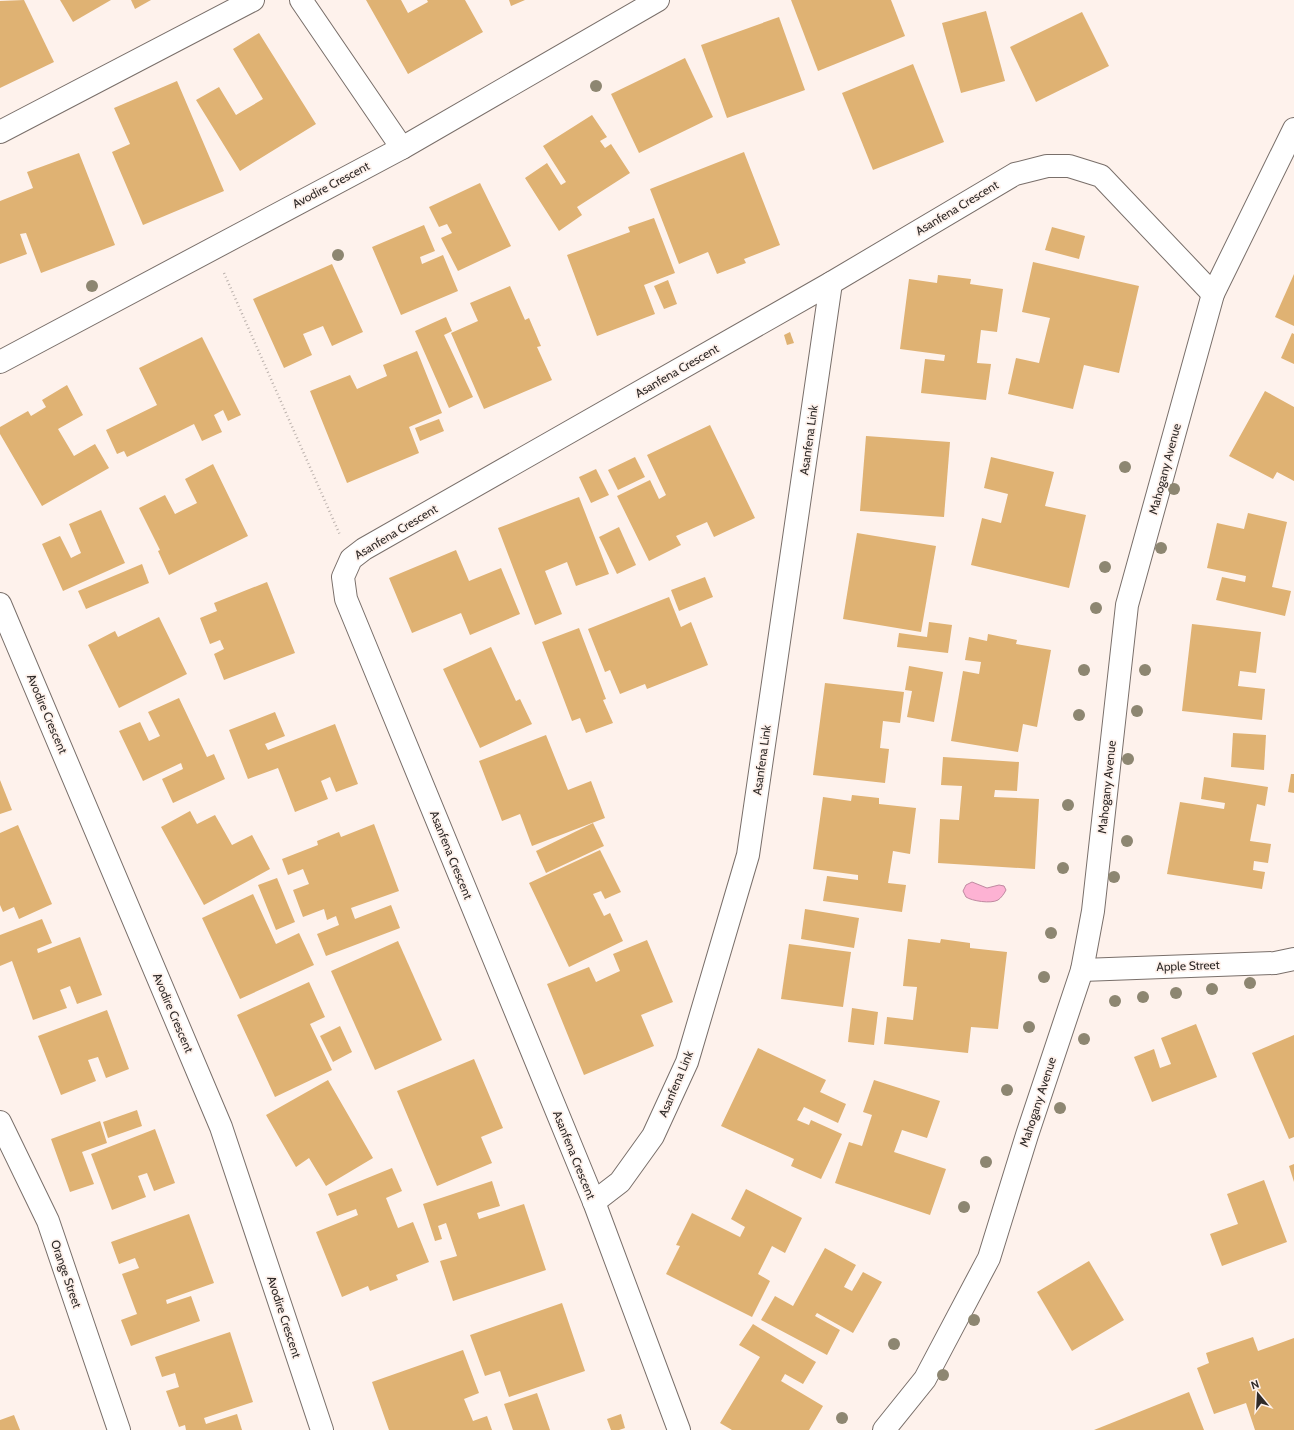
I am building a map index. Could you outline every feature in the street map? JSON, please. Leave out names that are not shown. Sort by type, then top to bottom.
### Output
[{"type":"street","points":[[0,132],[253,0]]},
{"type":"street","points":[[301,0],[402,148]]},
{"type":"street","name":"Avodire Crescent","points":[[0,362],[402,148],[658,0]]},
{"type":"street","name":"Mahogany Avenue","points":[[884,1430],[925,1379],[989,1258],[1027,1135],[1082,970],[1093,911],[1127,605],[1213,294],[1294,129]]},
{"type":"street","name":"Asanfena Crescent","points":[[679,1430],[594,1202],[346,600],[343,577],[351,559],[364,549],[832,283],[1015,174],[1047,166],[1069,166],[1101,176],[1213,294]]},
{"type":"street","name":"Asanfena Link","points":[[594,1202],[620,1182],[653,1136],[687,1062],[748,855],[832,283]]},
{"type":"street","name":"Avodire Crescent","points":[[0,604],[221,1127],[322,1430]]},
{"type":"street","name":"Apple Street","points":[[1082,970],[1275,963],[1294,959]]},
{"type":"street","name":"Orange Street","points":[[0,1122],[48,1221],[119,1430]]},
{"type":"path","points":[[213,248],[351,559]]},
{"type":"shaded area","points":[[972,882],[987,888],[999,885],[1004,886],[1006,890],[998,900],[986,902],[977,901],[966,897],[963,891],[966,885]]},
{"type":"building","points":[[24,0],[54,62],[0,88],[0,1]]},
{"type":"building","points":[[60,0],[111,0],[73,22]]},
{"type":"building","points":[[131,0],[151,0],[135,9]]},
{"type":"building","points":[[366,0],[401,0],[408,13],[428,2],[427,0],[465,0],[483,32],[408,74]]},
{"type":"building","points":[[509,0],[525,0],[511,6]]},
{"type":"building","points":[[791,0],[891,0],[905,36],[818,71]]},
{"type":"building","points":[[986,11],[1005,81],[961,93],[942,23]]},
{"type":"building","points":[[1082,12],[1109,66],[1036,102],[1010,47]]},
{"type":"building","points":[[779,17],[805,90],[727,118],[701,45]]},
{"type":"building","points":[[259,33],[316,124],[240,171],[196,100],[219,87],[236,115],[263,99],[233,49]]},
{"type":"building","points":[[685,58],[713,117],[639,153],[611,94]]},
{"type":"building","points":[[913,64],[944,142],[873,170],[842,93]]},
{"type":"building","points":[[177,81],[224,191],[143,225],[112,152],[130,144],[114,108]]},
{"type":"building","points":[[592,115],[607,137],[600,141],[605,148],[611,144],[630,173],[577,207],[582,215],[559,231],[525,178],[547,163],[561,185],[566,182],[543,146]]},
{"type":"building","points":[[744,152],[780,245],[744,259],[746,263],[717,274],[708,252],[679,264],[650,189]]},
{"type":"building","points":[[79,153],[115,245],[41,273],[26,233],[20,234],[27,254],[0,264],[0,201],[33,188],[27,172]]},
{"type":"building","points":[[480,183],[511,246],[458,271],[441,238],[452,233],[447,224],[439,227],[429,207]]},
{"type":"building","points":[[654,218],[675,273],[644,285],[655,314],[597,336],[567,255],[630,232],[628,227]]},
{"type":"building","points":[[424,225],[435,251],[420,257],[422,264],[443,255],[458,291],[401,315],[372,247]]},
{"type":"building","points":[[1052,227],[1085,236],[1079,259],[1045,250]]},
{"type":"building","points":[[1033,262],[1139,286],[1119,373],[1084,365],[1073,409],[1008,394],[1016,358],[1039,363],[1050,318],[1022,312]]},
{"type":"building","points":[[332,264],[363,332],[332,346],[323,326],[303,334],[312,355],[284,368],[253,299]]},
{"type":"building","points":[[1294,274],[1294,326],[1275,317]]},
{"type":"building","points":[[938,275],[971,279],[970,284],[1003,289],[997,332],[981,330],[977,363],[991,364],[986,400],[921,393],[925,359],[944,361],[945,355],[900,349],[909,279],[937,283]]},
{"type":"building","points":[[668,280],[677,304],[664,309],[654,286]]},
{"type":"building","points":[[510,286],[525,320],[529,318],[541,346],[537,347],[552,380],[484,409],[451,333],[478,321],[470,303]]},
{"type":"building","points":[[446,317],[452,331],[444,335],[473,397],[449,408],[415,331]]},
{"type":"building","points":[[790,332],[794,343],[787,345],[784,335]]},
{"type":"building","points":[[1292,333],[1294,334],[1294,364],[1281,358]]},
{"type":"building","points":[[202,337],[241,415],[228,421],[223,410],[214,415],[222,432],[202,441],[194,424],[127,457],[124,451],[117,454],[106,430],[157,405],[139,368]]},
{"type":"building","points":[[417,351],[442,413],[409,427],[419,453],[347,483],[310,391],[350,375],[357,389],[387,376],[383,365]]},
{"type":"building","points":[[67,385],[83,415],[58,429],[74,456],[95,444],[109,468],[42,506],[0,434],[0,427],[28,411],[31,416],[46,407],[42,400]]},
{"type":"building","points":[[1265,391],[1294,407],[1294,481],[1277,472],[1273,479],[1229,456]]},
{"type":"building","points":[[439,419],[444,431],[420,441],[415,428]]},
{"type":"building","points":[[710,425],[755,518],[714,537],[707,522],[676,536],[681,545],[649,561],[617,496],[650,480],[659,499],[666,495],[647,455]]},
{"type":"building","points":[[866,436],[950,442],[944,517],[860,511]]},
{"type":"building","points":[[635,457],[645,477],[618,490],[608,470]]},
{"type":"building","points":[[991,457],[1054,472],[1045,506],[1086,515],[1069,588],[971,565],[982,518],[1001,523],[1008,494],[984,488]]},
{"type":"building","points":[[213,464],[248,536],[169,575],[158,551],[160,550],[139,508],[165,495],[175,514],[197,503],[185,479]]},
{"type":"building","points":[[596,469],[609,495],[591,503],[579,477]]},
{"type":"building","points":[[579,497],[609,574],[576,586],[567,562],[545,571],[562,614],[535,625],[498,528]]},
{"type":"building","points":[[101,510],[125,563],[63,591],[42,544],[60,536],[71,558],[81,553],[69,524]]},
{"type":"building","points":[[1248,513],[1287,522],[1272,587],[1291,591],[1285,616],[1216,600],[1222,577],[1245,582],[1246,576],[1207,568],[1217,523],[1244,529]]},
{"type":"building","points":[[619,527],[636,565],[617,574],[599,537]]},
{"type":"building","points":[[857,533],[936,546],[921,632],[843,619]]},
{"type":"building","points":[[456,550],[469,581],[501,568],[520,614],[470,635],[461,613],[412,633],[389,578]]},
{"type":"building","points":[[142,564],[149,583],[86,609],[78,591]]},
{"type":"building","points":[[705,577],[713,597],[679,611],[671,590]]},
{"type":"building","points":[[267,582],[295,653],[224,680],[214,654],[224,649],[220,640],[210,644],[200,618],[217,611],[214,603]]},
{"type":"building","points":[[669,597],[681,627],[691,622],[708,665],[647,689],[645,684],[620,694],[610,670],[605,672],[588,629]]},
{"type":"building","points":[[159,617],[187,674],[119,708],[88,645],[115,631],[118,637]]},
{"type":"building","points":[[929,622],[952,625],[948,653],[897,647],[899,633],[927,637]]},
{"type":"building","points":[[1192,624],[1261,632],[1256,673],[1240,671],[1238,686],[1265,689],[1262,720],[1182,711]]},
{"type":"building","points":[[579,628],[606,699],[603,700],[613,723],[586,733],[580,718],[572,721],[542,642]]},
{"type":"building","points":[[988,634],[1017,640],[1016,644],[1051,650],[1037,727],[1023,724],[1018,752],[951,741],[963,671],[979,674],[981,662],[965,660],[969,637],[987,641]]},
{"type":"building","points":[[491,647],[516,701],[520,699],[532,724],[480,748],[443,669]]},
{"type":"building","points":[[909,666],[943,672],[934,722],[907,717],[912,691],[905,690]]},
{"type":"building","points":[[825,683],[904,692],[900,723],[883,721],[880,748],[889,749],[885,783],[813,775]]},
{"type":"building","points":[[179,698],[207,757],[214,754],[225,779],[173,803],[162,779],[183,769],[181,763],[143,781],[119,731],[140,722],[149,741],[160,736],[148,712]]},
{"type":"building","points":[[275,712],[285,736],[265,744],[268,750],[335,724],[358,784],[336,792],[330,777],[321,781],[328,799],[295,812],[278,768],[248,779],[229,730]]},
{"type":"building","points":[[1233,733],[1266,735],[1264,770],[1231,767]]},
{"type":"building","points":[[546,735],[568,790],[591,781],[605,818],[532,846],[520,814],[502,821],[479,761]]},
{"type":"building","points":[[943,757],[1019,762],[1017,791],[995,790],[994,797],[1039,799],[1035,869],[938,863],[940,819],[959,820],[962,786],[941,785]]},
{"type":"building","points":[[1291,774],[1294,774],[1294,793],[1288,792]]},
{"type":"building","points":[[1204,777],[1268,787],[1265,806],[1257,804],[1250,841],[1271,844],[1268,863],[1254,861],[1253,870],[1265,872],[1262,889],[1167,874],[1180,802],[1224,809],[1225,803],[1201,799]]},
{"type":"building","points":[[0,780],[12,810],[0,814]]},
{"type":"building","points":[[852,795],[879,798],[879,804],[916,808],[910,854],[893,851],[888,883],[906,885],[902,912],[823,901],[827,876],[858,880],[858,875],[813,869],[823,797],[851,801]]},
{"type":"building","points":[[190,811],[197,824],[215,815],[232,845],[252,835],[270,869],[204,905],[161,827]]},
{"type":"building","points":[[593,823],[604,846],[546,873],[536,851]]},
{"type":"building","points":[[374,824],[399,891],[351,908],[355,919],[391,905],[400,928],[326,956],[317,934],[339,925],[336,916],[327,920],[324,909],[303,917],[293,890],[309,884],[303,869],[288,875],[282,859],[318,845],[317,841],[339,832],[341,837]]},
{"type":"building","points":[[18,825],[52,904],[19,919],[14,907],[3,912],[0,905],[0,833]]},
{"type":"building","points":[[600,850],[621,892],[605,899],[601,891],[593,894],[604,916],[610,913],[623,941],[569,967],[529,883]]},
{"type":"building","points":[[277,878],[295,922],[276,930],[258,885]]},
{"type":"building","points":[[253,894],[276,944],[299,933],[314,965],[240,999],[202,918]]},
{"type":"building","points":[[805,909],[859,918],[854,948],[801,939]]},
{"type":"building","points":[[42,919],[52,943],[37,949],[38,953],[80,937],[102,995],[77,1004],[70,986],[60,990],[67,1008],[33,1020],[12,961],[0,966],[0,935]]},
{"type":"building","points":[[908,939],[940,943],[941,939],[970,943],[970,948],[1007,952],[998,1029],[971,1027],[968,1053],[884,1044],[887,1017],[913,1020],[917,987],[903,986]]},
{"type":"building","points":[[647,940],[673,1002],[641,1015],[654,1046],[584,1075],[547,984],[589,967],[596,982],[620,971],[613,954]]},
{"type":"building","points":[[398,941],[442,1040],[375,1070],[331,971]]},
{"type":"building","points":[[789,944],[851,952],[843,1007],[781,999]]},
{"type":"building","points":[[309,982],[325,1017],[310,1024],[332,1070],[275,1097],[237,1015]]},
{"type":"building","points":[[852,1008],[878,1012],[874,1045],[848,1042]]},
{"type":"building","points":[[107,1010],[129,1069],[106,1078],[98,1057],[88,1060],[96,1081],[61,1095],[38,1036]]},
{"type":"building","points":[[1196,1024],[1217,1077],[1152,1102],[1134,1057],[1154,1049],[1160,1068],[1171,1064],[1161,1038]]},
{"type":"building","points":[[340,1026],[352,1052],[333,1062],[320,1036]]},
{"type":"building","points":[[1294,1035],[1294,1137],[1289,1139],[1252,1053]]},
{"type":"building","points":[[758,1048],[826,1080],[820,1092],[846,1104],[838,1123],[804,1107],[797,1120],[809,1125],[811,1120],[842,1134],[821,1179],[791,1166],[794,1159],[721,1126]]},
{"type":"building","points":[[474,1059],[503,1128],[481,1137],[492,1163],[437,1186],[397,1091]]},
{"type":"building","points":[[328,1080],[373,1158],[326,1186],[309,1158],[296,1167],[266,1115]]},
{"type":"building","points":[[874,1080],[940,1101],[927,1138],[902,1130],[894,1152],[946,1169],[930,1215],[835,1183],[849,1142],[862,1146],[872,1115],[863,1112]]},
{"type":"building","points":[[137,1110],[142,1126],[108,1138],[103,1122]]},
{"type":"building","points":[[100,1121],[107,1143],[82,1152],[94,1184],[70,1192],[51,1139]]},
{"type":"building","points":[[155,1129],[175,1183],[154,1191],[147,1173],[138,1176],[146,1197],[112,1210],[91,1154]]},
{"type":"building","points":[[1294,1164],[1294,1182],[1289,1166]]},
{"type":"building","points":[[392,1168],[402,1191],[386,1198],[398,1228],[413,1222],[429,1262],[396,1275],[398,1280],[370,1291],[368,1286],[342,1297],[316,1232],[358,1215],[356,1209],[337,1216],[328,1194]]},
{"type":"building","points":[[1264,1180],[1287,1242],[1222,1266],[1210,1234],[1238,1224],[1227,1194]]},
{"type":"building","points":[[492,1181],[500,1206],[477,1213],[479,1219],[524,1204],[546,1270],[453,1301],[440,1261],[457,1256],[446,1223],[438,1226],[442,1239],[435,1241],[423,1204]]},
{"type":"building","points":[[746,1189],[802,1218],[785,1253],[772,1246],[758,1274],[770,1281],[752,1317],[666,1274],[680,1246],[676,1245],[692,1213],[740,1237],[745,1227],[731,1219]]},
{"type":"building","points":[[189,1214],[214,1283],[166,1300],[167,1304],[191,1296],[200,1321],[131,1346],[121,1320],[137,1314],[122,1274],[139,1268],[135,1258],[119,1264],[111,1242]]},
{"type":"building","points":[[825,1248],[856,1265],[844,1287],[852,1291],[863,1272],[882,1282],[853,1333],[817,1313],[815,1316],[840,1330],[827,1355],[761,1320],[775,1296],[793,1306]]},
{"type":"building","points":[[1089,1261],[1124,1320],[1072,1351],[1037,1292]]},
{"type":"building","points":[[562,1303],[585,1371],[509,1397],[500,1371],[485,1376],[470,1335]]},
{"type":"building","points":[[753,1324],[816,1362],[803,1384],[785,1374],[781,1381],[823,1406],[809,1430],[732,1430],[720,1423],[760,1357],[739,1345]]},
{"type":"building","points":[[230,1332],[253,1402],[204,1418],[206,1424],[237,1414],[242,1430],[186,1430],[185,1425],[179,1427],[166,1391],[179,1387],[175,1373],[162,1377],[155,1357]]},
{"type":"building","points":[[1253,1337],[1258,1351],[1294,1338],[1294,1430],[1255,1430],[1246,1403],[1214,1414],[1197,1368],[1209,1363],[1206,1353]]},
{"type":"building","points":[[463,1350],[479,1393],[464,1399],[473,1421],[487,1416],[492,1430],[389,1430],[372,1382]]},
{"type":"building","points":[[1189,1392],[1204,1430],[1094,1430]]},
{"type":"building","points":[[537,1393],[550,1430],[513,1430],[504,1404]]},
{"type":"building","points":[[621,1414],[625,1428],[611,1430],[607,1419]]},
{"type":"building","points":[[14,1415],[20,1430],[0,1430],[0,1420]]}]
